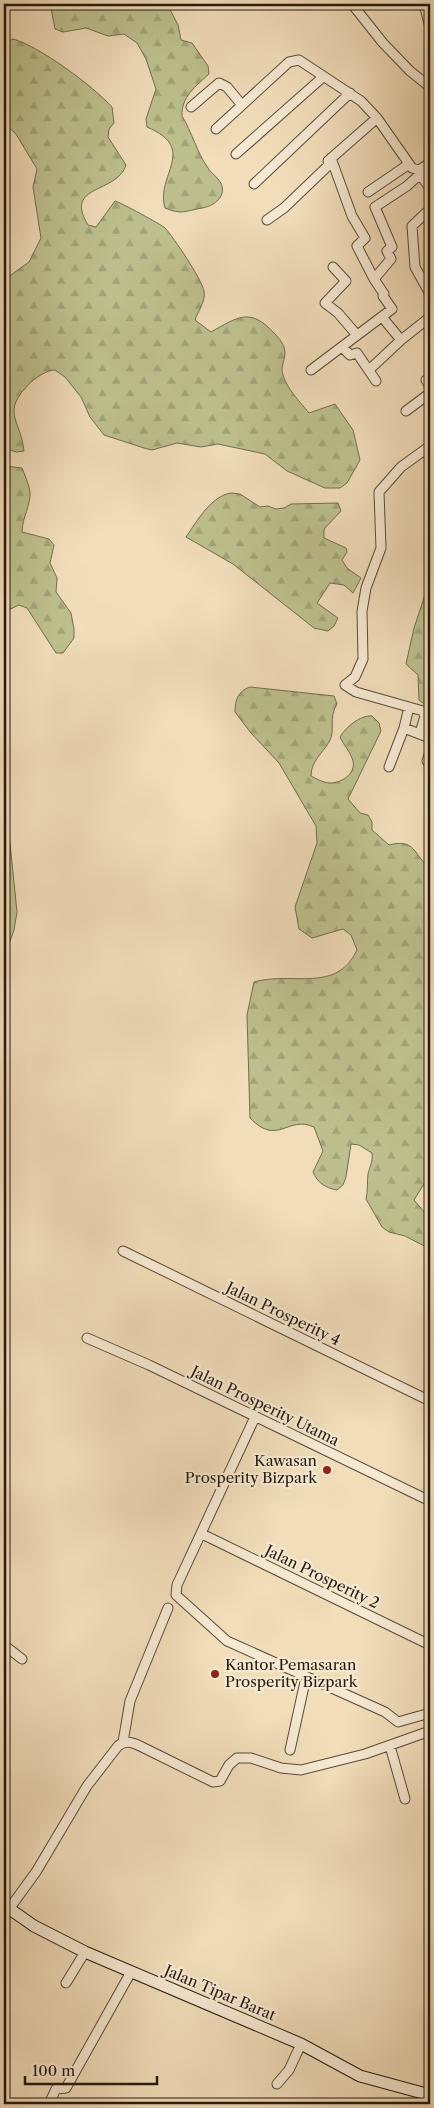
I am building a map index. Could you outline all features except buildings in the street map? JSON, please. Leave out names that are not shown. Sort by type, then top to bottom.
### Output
[{"type":"street","points":[[352,4],[383,43],[410,71],[430,87]]},
{"type":"street","points":[[424,4],[430,27]]},
{"type":"street","points":[[216,129],[294,60],[303,62],[323,77],[350,92],[377,118],[409,164],[419,170],[430,164]]},
{"type":"street","points":[[236,154],[323,77]]},
{"type":"street","points":[[191,107],[219,83],[227,87],[242,105]]},
{"type":"street","points":[[254,184],[350,92]]},
{"type":"street","points":[[266,220],[284,208],[377,118]]},
{"type":"street","points":[[313,173],[332,160]]},
{"type":"street","points":[[311,370],[392,308],[357,246],[365,238],[352,216],[332,160]]},
{"type":"street","points":[[368,192],[409,164]]},
{"type":"street","points":[[374,279],[392,259],[387,251],[392,247],[374,207],[420,175],[430,164]]},
{"type":"street","points":[[420,175],[430,188]]},
{"type":"street","points":[[430,209],[412,226],[415,267],[430,294]]},
{"type":"street","points":[[333,267],[346,282],[325,303],[338,313],[356,334]]},
{"type":"street","points":[[382,317],[401,340]]},
{"type":"street","points":[[369,370],[401,340],[430,317]]},
{"type":"street","points":[[342,347],[350,355],[357,353],[376,381]]},
{"type":"street","points":[[406,411],[430,393]]},
{"type":"street","points":[[420,733],[424,712],[356,692],[345,684],[355,677],[363,659],[362,610],[366,588],[381,548],[379,492],[401,467],[428,452]]},
{"type":"street","points":[[389,767],[404,728],[409,707]]},
{"type":"street","points":[[404,728],[430,738]]},
{"type":"street","points":[[430,752],[428,761],[430,762]]},
{"type":"street","name":"Jalan Prosperity 4","points":[[123,1251],[430,1401]]},
{"type":"street","name":"Jalan Prosperity Utama","points":[[86,1338],[149,1365],[430,1501]]},
{"type":"street","points":[[255,1417],[177,1585],[176,1595],[227,1641],[385,1712],[398,1722],[430,1713]]},
{"type":"street","name":"Jalan Prosperity 2","points":[[202,1534],[430,1645]]},
{"type":"street","points":[[123,1742],[130,1701],[168,1608]]},
{"type":"street","points":[[4,1644],[22,1659]]},
{"type":"street","points":[[290,1750],[306,1677]]},
{"type":"street","points":[[5,1908],[36,1872],[87,1786],[123,1742],[131,1742],[213,1782],[220,1781],[229,1765],[241,1757],[251,1758],[281,1768],[301,1770],[365,1754],[430,1730]]},
{"type":"street","points":[[390,1746],[405,1799]]},
{"type":"street","name":"Jalan Tipar Barat","points":[[5,1908],[34,1926],[85,1952],[301,2044],[360,2076],[430,2095]]},
{"type":"street","points":[[66,1983],[85,1952]]},
{"type":"street","points":[[50,2104],[56,2089],[66,2088],[131,1972]]},
{"type":"street","points":[[277,2084],[289,2070],[301,2044]]},
{"type":"green space","points":[[48,4],[167,4],[178,25],[181,40],[192,43],[208,66],[209,74],[194,88],[187,98],[182,109],[182,116],[204,162],[223,189],[220,198],[216,202],[207,207],[184,212],[165,208],[163,196],[173,154],[170,144],[162,135],[147,127],[146,119],[156,89],[146,59],[137,43],[124,34],[108,36],[86,28],[63,32],[55,29],[51,8]]},
{"type":"green space","points":[[13,39],[51,58],[92,88],[112,107],[114,123],[109,129],[108,137],[126,165],[121,174],[113,181],[94,190],[82,202],[82,212],[88,225],[96,227],[115,201],[157,223],[165,228],[174,240],[202,285],[204,298],[195,320],[211,332],[229,322],[244,317],[251,317],[266,325],[284,347],[283,375],[287,385],[298,400],[309,413],[335,404],[353,430],[360,460],[347,483],[340,488],[325,488],[287,471],[265,454],[218,444],[201,447],[177,443],[152,450],[104,435],[90,417],[81,397],[65,377],[55,370],[45,372],[33,380],[16,401],[14,415],[24,451],[16,452],[4,448],[4,280],[29,262],[41,238],[33,187],[37,169],[16,134],[4,123],[4,43]]},
{"type":"green space","points":[[4,466],[22,468],[29,486],[30,497],[22,532],[49,539],[54,545],[50,563],[57,578],[56,592],[71,613],[74,629],[74,638],[63,653],[56,653],[27,608],[19,605],[4,612]]},
{"type":"green space","points":[[231,493],[240,494],[260,507],[268,506],[276,509],[284,508],[291,504],[338,503],[341,511],[324,529],[324,538],[346,548],[347,552],[342,560],[347,568],[361,578],[353,593],[344,585],[330,583],[317,603],[338,618],[334,626],[328,631],[314,628],[233,564],[186,537],[211,504],[224,495]]},
{"type":"green space","points":[[430,580],[430,708],[419,700],[418,675],[406,664],[414,628]]},
{"type":"green space","points":[[250,687],[334,696],[337,704],[333,714],[331,738],[311,771],[311,776],[320,781],[330,783],[340,781],[348,776],[353,768],[352,758],[340,737],[346,729],[354,722],[367,716],[372,716],[379,723],[381,731],[348,799],[360,813],[368,815],[372,822],[372,830],[389,845],[398,843],[409,846],[430,868],[430,1174],[414,1200],[430,1219],[430,1249],[405,1236],[389,1232],[382,1227],[366,1199],[372,1153],[359,1145],[351,1144],[343,1185],[337,1190],[329,1188],[317,1179],[313,1172],[323,1151],[314,1127],[305,1124],[268,1130],[250,1118],[247,1015],[254,982],[269,979],[325,977],[338,972],[348,964],[357,950],[351,935],[343,929],[312,938],[299,929],[295,907],[317,843],[316,826],[279,763],[251,733],[235,712],[238,696]]},
{"type":"green space","points":[[4,812],[8,824],[17,912],[14,930],[4,958]]},
{"type":"place","name":"Kawasan Prosperity Bizpark","points":[[327,1470]]},
{"type":"place","name":"Kantor Pemasaran Prosperity Bizpark","points":[[215,1674]]}]
